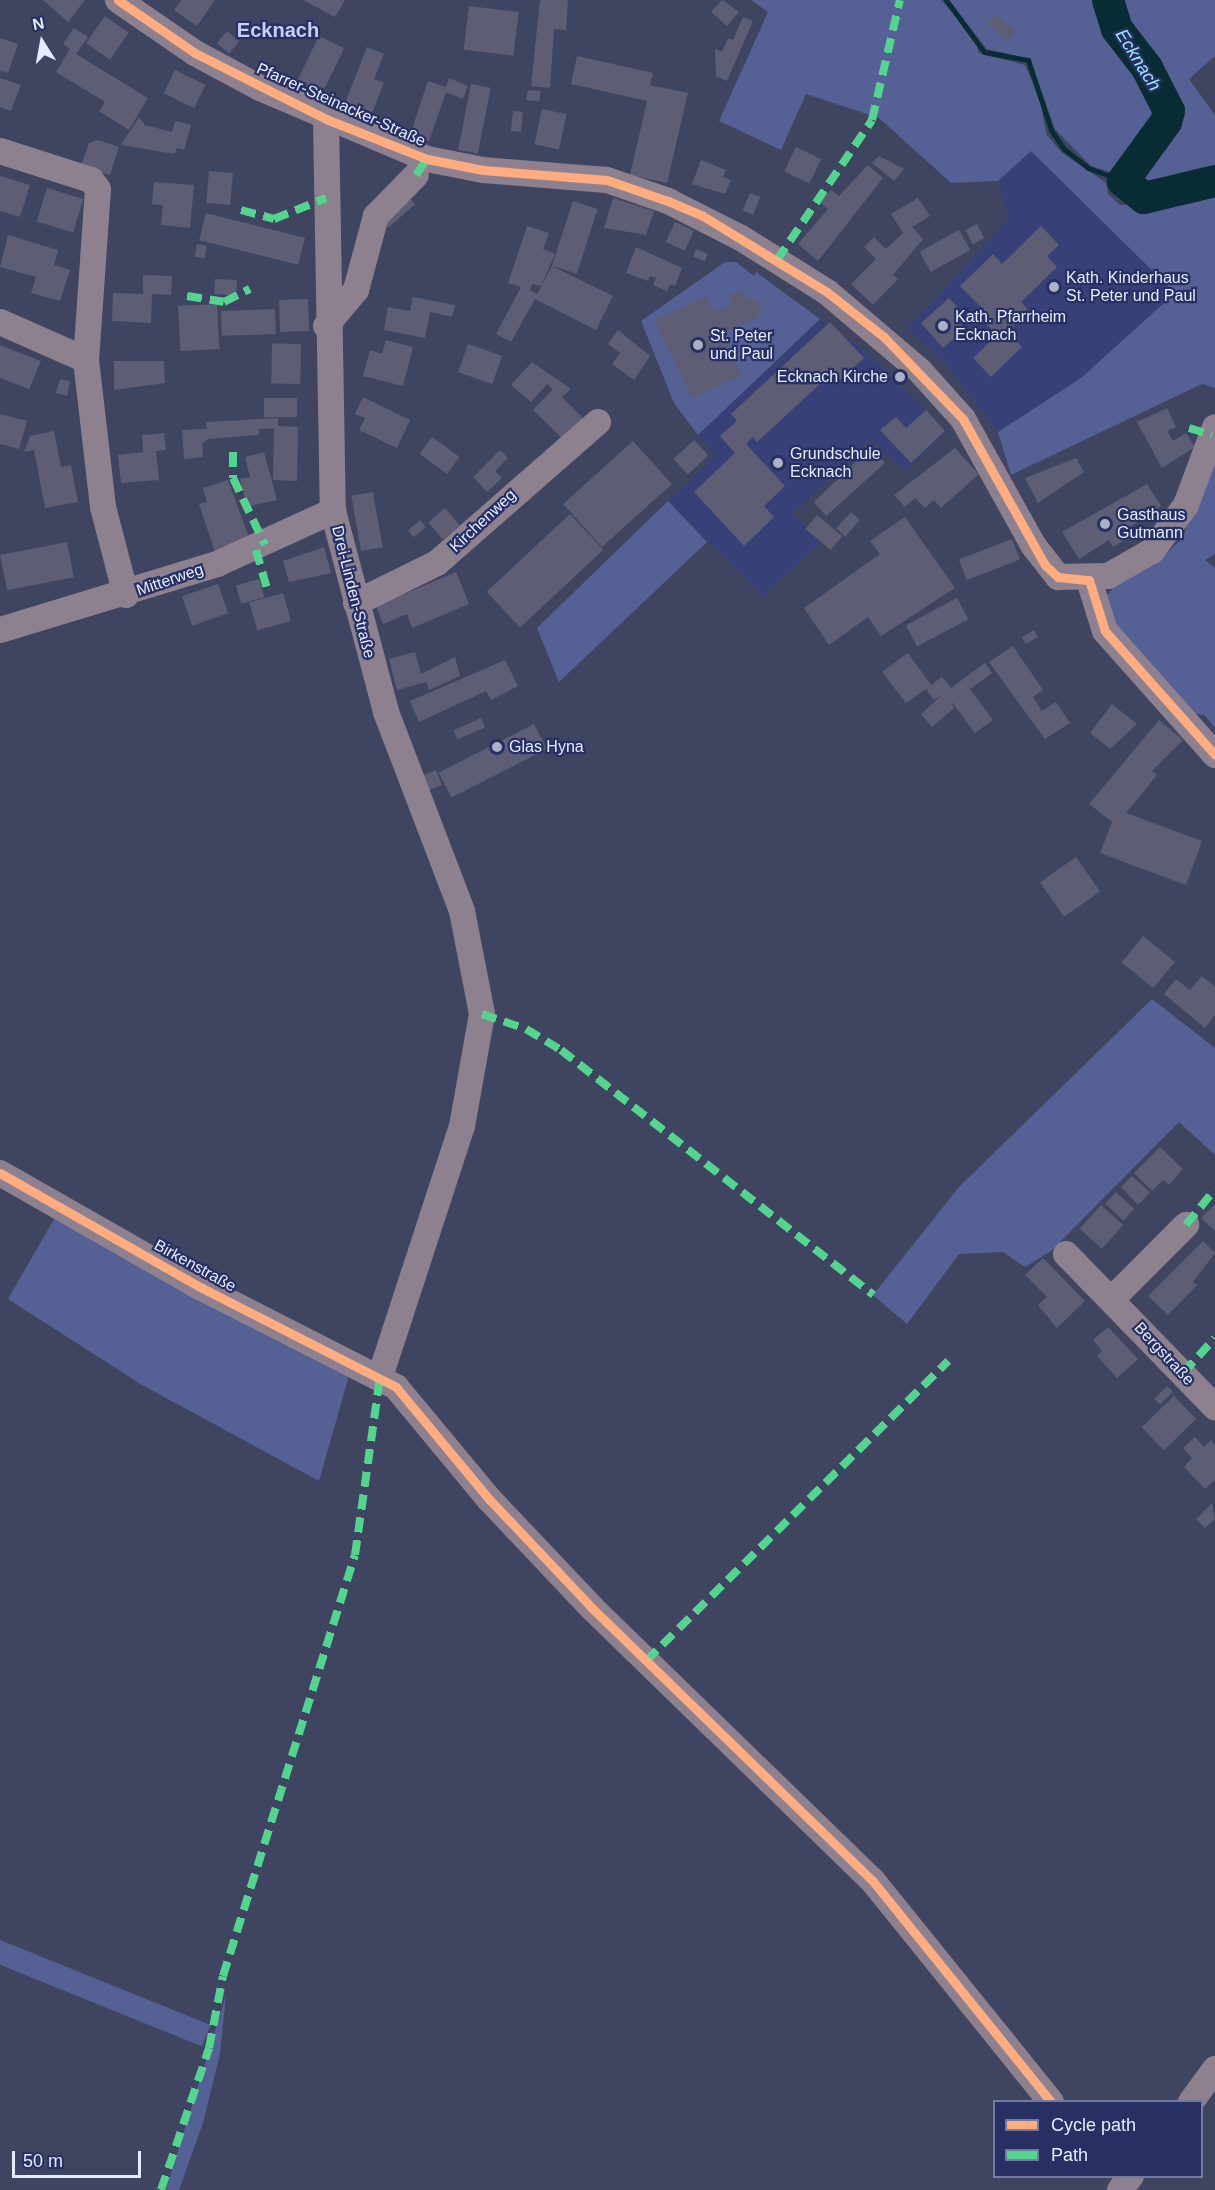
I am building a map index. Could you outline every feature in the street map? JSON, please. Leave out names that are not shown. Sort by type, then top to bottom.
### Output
[{"type":"street","name":"Pfarrer-Steinacker-Straße","points":[[118,0],[195,53],[326,119],[427,159],[483,170],[607,180],[686,209],[741,238],[827,292],[920,371],[963,419],[1045,565],[1058,577],[1089,580]]},
{"type":"street","name":"Drei-Linden-Straße","points":[[326,119],[326,326],[333,511],[386,712],[439,846],[473,952],[482,1014],[480,1050],[449,1173],[380,1377]]},
{"type":"street","points":[[0,151],[91,180],[98,189],[86,360],[103,507],[126,595]]},
{"type":"street","points":[[326,326],[356,290],[376,216],[416,175]]},
{"type":"street","points":[[0,322],[86,360]]},
{"type":"street","name":"Kirchenweg","points":[[356,603],[437,563],[598,422]]},
{"type":"street","points":[[1215,427],[1172,529],[1126,568],[1089,580],[1105,631],[1215,755]]},
{"type":"street","name":"Mitterweg","points":[[0,630],[126,595],[256,550],[333,511]]},
{"type":"street","name":"Birkenstraße","points":[[0,1173],[202,1288],[396,1387],[489,1499],[592,1608],[872,1880],[1049,2100]]},
{"type":"street","points":[[1113,1299],[1186,1225]]},
{"type":"street","name":"Bergstraße","points":[[1066,1254],[1113,1299],[1215,1407]]},
{"type":"street","points":[[1192,2100],[1215,2069]]},
{"type":"street","points":[[1109,2178],[1118,2190],[1129,2178]]},
{"type":"shaded area","points":[[751,0],[941,0],[972,34],[979,53],[1025,65],[1041,103],[1046,134],[1061,152],[1106,183],[1108,194],[1120,205],[1165,204],[1187,192],[1215,188],[1215,388],[1202,384],[1011,475],[998,432],[1081,378],[1175,293],[1031,151],[998,181],[951,183],[879,118],[806,94],[781,150],[719,121],[768,12]]},
{"type":"shaded area","points":[[949,0],[1099,0],[1110,33],[1156,94],[1157,123],[1111,172],[1091,166],[1055,129],[1030,59],[987,49]]},
{"type":"shaded area","points":[[1113,0],[1215,0],[1215,56],[1189,79],[1215,115],[1215,178],[1181,183],[1164,193],[1145,194],[1135,188],[1135,168],[1168,129],[1173,105],[1156,63],[1122,27]]},
{"type":"shaded area","name":"Kath. Kinderhaus St. Peter und Paul","points":[[1031,151],[1175,294],[1081,378],[998,432],[941,358],[907,328],[1009,219],[998,181]]},
{"type":"shaded area","points":[[725,262],[736,262],[754,276],[756,272],[820,319],[698,435],[674,403],[641,321]]},
{"type":"shaded area","name":"Grundschule Ecknach","points":[[820,319],[868,354],[946,431],[905,471],[872,439],[793,513],[820,543],[763,596],[668,501],[716,455],[698,435]]},
{"type":"shaded area","points":[[1215,454],[1215,554],[1205,560],[1215,568],[1215,728],[1204,715],[1188,713],[1134,656],[1106,608],[1107,595],[1117,584],[1156,563],[1182,539]]},
{"type":"shaded area","points":[[668,501],[707,542],[559,682],[537,628]]},
{"type":"shaded area","points":[[1152,999],[1215,1048],[1215,1155],[1179,1122],[1051,1251],[1025,1267],[1003,1252],[959,1254],[907,1324],[873,1295],[959,1187]]},
{"type":"shaded area","points":[[57,1214],[350,1372],[319,1481],[142,1385],[8,1299]]},
{"type":"shaded area","points":[[0,1940],[210,2025],[202,2046],[0,1965]]},
{"type":"shaded area","points":[[226,1995],[220,2054],[203,2123],[179,2190],[166,2190]]},
{"type":"building","points":[[43,0],[85,0],[68,22]]},
{"type":"building","points":[[181,0],[215,0],[197,26],[174,10]]},
{"type":"building","points":[[303,0],[345,0],[335,17]]},
{"type":"building","points":[[540,0],[568,0],[566,30],[554,29],[550,88],[531,86]]},
{"type":"building","points":[[722,0],[739,12],[727,26],[711,12]]},
{"type":"building","points":[[469,6],[519,12],[513,56],[464,50]]},
{"type":"building","points":[[996,14],[1016,32],[1007,42],[987,24]]},
{"type":"building","points":[[105,16],[129,33],[110,60],[86,43]]},
{"type":"building","points":[[743,17],[753,21],[727,81],[716,76],[715,49],[722,52],[728,38],[733,40]]},
{"type":"building","points":[[74,28],[88,37],[76,54],[148,98],[129,130],[99,111],[105,102],[56,72],[70,49],[63,44]]},
{"type":"building","points":[[227,31],[239,41],[229,54],[217,43]]},
{"type":"building","points":[[319,36],[344,48],[323,92],[298,80]]},
{"type":"building","points":[[0,38],[18,44],[8,73],[0,71]]},
{"type":"building","points":[[367,47],[384,54],[374,79],[384,83],[372,113],[345,103]]},
{"type":"building","points":[[577,56],[653,73],[650,85],[688,93],[667,183],[630,175],[647,101],[571,84]]},
{"type":"building","points":[[175,70],[206,85],[194,108],[164,93]]},
{"type":"building","points":[[0,78],[21,85],[11,111],[0,107]]},
{"type":"building","points":[[449,78],[468,86],[463,99],[446,92],[429,141],[410,135],[428,81],[446,87]]},
{"type":"building","points":[[471,84],[491,88],[478,154],[458,150]]},
{"type":"building","points":[[528,90],[541,91],[539,101],[526,100]]},
{"type":"building","points":[[542,109],[566,114],[559,149],[535,144]]},
{"type":"building","points":[[513,111],[523,112],[521,132],[511,131]]},
{"type":"building","points":[[139,117],[145,125],[172,132],[175,121],[191,125],[184,150],[177,148],[175,154],[121,145]]},
{"type":"building","points":[[98,140],[119,147],[110,175],[81,166],[89,143]]},
{"type":"building","points":[[796,147],[821,159],[809,184],[784,171]]},
{"type":"building","points":[[879,156],[904,169],[894,181],[872,163]]},
{"type":"building","points":[[701,160],[726,170],[723,177],[731,180],[725,194],[692,184]]},
{"type":"building","points":[[868,165],[883,178],[818,261],[798,244],[828,209],[820,203],[831,190],[839,196]]},
{"type":"building","points":[[209,171],[233,173],[230,205],[206,203]]},
{"type":"building","points":[[0,176],[30,185],[20,217],[0,211]]},
{"type":"building","points":[[154,182],[194,185],[190,228],[161,225],[163,205],[152,204]]},
{"type":"building","points":[[47,188],[83,199],[73,233],[37,221]]},
{"type":"building","points":[[750,193],[760,197],[753,215],[743,211]]},
{"type":"building","points":[[408,196],[415,204],[388,228],[381,220]]},
{"type":"building","points":[[613,198],[654,211],[646,235],[604,228]]},
{"type":"building","points":[[918,198],[930,216],[912,227],[923,239],[893,275],[898,279],[873,305],[851,284],[876,259],[864,247],[874,237],[886,249],[903,233],[891,214]]},
{"type":"building","points":[[573,201],[598,209],[577,274],[552,266]]},
{"type":"building","points":[[206,213],[305,238],[298,265],[199,240]]},
{"type":"building","points":[[675,222],[694,231],[685,251],[666,242]]},
{"type":"building","points":[[977,224],[984,238],[973,244],[965,230]]},
{"type":"building","points":[[527,226],[549,233],[543,249],[555,254],[541,286],[532,284],[530,290],[537,294],[552,266],[613,296],[596,330],[535,299],[511,342],[496,334],[521,287],[508,283]]},
{"type":"building","points":[[1041,226],[1059,245],[1047,256],[1057,267],[1021,302],[1029,311],[1007,332],[1022,347],[991,377],[973,358],[997,335],[981,319],[987,313],[960,286],[993,254],[1002,264]]},
{"type":"building","points":[[959,230],[970,250],[931,272],[920,252]]},
{"type":"building","points":[[8,235],[58,250],[54,265],[70,270],[60,301],[31,293],[36,277],[0,267]]},
{"type":"building","points":[[197,244],[207,246],[204,259],[195,257]]},
{"type":"building","points":[[636,247],[682,268],[675,286],[670,284],[667,291],[653,285],[656,278],[650,276],[648,281],[626,273]]},
{"type":"building","points":[[696,249],[708,254],[705,261],[693,256]]},
{"type":"building","points":[[143,275],[172,276],[171,295],[152,294],[151,323],[112,321],[113,293],[143,294]]},
{"type":"building","points":[[215,279],[237,280],[236,295],[214,294]]},
{"type":"building","name":"St. Peter und Paul","points":[[741,290],[745,298],[757,300],[761,310],[757,318],[724,332],[741,376],[692,398],[654,320],[708,296],[715,312],[732,304],[728,296]]},
{"type":"building","points":[[413,297],[455,305],[452,317],[430,312],[425,338],[384,330],[388,307],[410,311]]},
{"type":"building","name":"Kath. Pfarrheim Ecknach","points":[[949,298],[961,311],[954,317],[965,329],[943,348],[921,323]]},
{"type":"building","points":[[308,299],[309,331],[280,332],[279,300]]},
{"type":"building","points":[[217,304],[219,349],[180,351],[178,306]]},
{"type":"building","points":[[275,309],[276,334],[222,336],[221,311]]},
{"type":"building","points":[[830,322],[864,358],[840,380],[833,372],[757,442],[753,437],[746,444],[785,486],[764,506],[774,517],[744,546],[694,492],[735,453],[720,436],[737,421],[731,414]]},
{"type":"building","points":[[618,330],[650,356],[634,380],[612,364],[620,353],[608,344]]},
{"type":"building","points":[[386,340],[413,347],[403,386],[363,376],[370,350],[382,354]]},
{"type":"building","points":[[272,343],[301,344],[300,384],[271,383]]},
{"type":"building","points":[[468,344],[502,356],[492,384],[458,372]]},
{"type":"building","points":[[0,345],[41,361],[29,389],[0,378]]},
{"type":"building","points":[[114,361],[164,361],[165,383],[114,390]]},
{"type":"building","points":[[532,362],[571,389],[562,397],[584,419],[564,440],[533,410],[553,389],[547,384],[531,402],[511,385]]},
{"type":"building","points":[[60,379],[70,381],[67,396],[56,393]]},
{"type":"building","points":[[363,397],[410,420],[397,448],[359,430],[365,418],[355,414]]},
{"type":"building","points":[[264,398],[297,398],[297,417],[264,417]]},
{"type":"building","points":[[1167,408],[1176,427],[1167,431],[1173,441],[1186,433],[1195,447],[1162,468],[1137,422]]},
{"type":"building","points":[[926,410],[945,431],[911,463],[880,430],[896,417],[906,428]]},
{"type":"building","points":[[0,414],[27,421],[19,449],[0,444]]},
{"type":"building","points":[[278,418],[278,426],[298,427],[297,481],[273,480],[274,428],[259,429],[259,435],[208,439],[202,444],[203,457],[184,459],[182,430],[207,429],[206,422]]},
{"type":"building","points":[[54,431],[61,467],[71,465],[78,502],[45,508],[34,450],[24,452],[30,436]]},
{"type":"building","points":[[164,433],[166,450],[156,451],[159,480],[121,483],[118,455],[143,452],[142,435]]},
{"type":"building","points":[[432,437],[460,457],[447,474],[420,454]]},
{"type":"building","points":[[694,440],[708,455],[688,474],[674,459]]},
{"type":"building","points":[[633,441],[672,484],[602,547],[563,504]]},
{"type":"building","points":[[871,447],[885,463],[826,516],[814,502]]},
{"type":"building","points":[[955,448],[979,474],[941,508],[934,500],[925,508],[915,498],[905,507],[894,495]]},
{"type":"building","points":[[500,450],[508,458],[495,471],[502,478],[487,492],[473,477]]},
{"type":"building","points":[[264,452],[277,500],[247,507],[240,479],[250,477],[245,457]]},
{"type":"building","points":[[1076,458],[1084,472],[1038,503],[1025,478]]},
{"type":"building","points":[[228,480],[251,543],[216,555],[199,504],[207,502],[203,488]]},
{"type":"building","name":"Gasthaus Gutmann","points":[[1147,484],[1161,506],[1127,529],[1131,536],[1113,547],[1109,540],[1079,559],[1062,532]]},
{"type":"building","points":[[373,492],[383,547],[361,551],[351,496]]},
{"type":"building","points":[[445,508],[460,526],[443,540],[428,522]]},
{"type":"building","points":[[851,512],[860,520],[845,536],[836,528]]},
{"type":"building","points":[[570,514],[603,550],[520,628],[487,592]]},
{"type":"building","points":[[817,515],[842,536],[831,550],[805,529]]},
{"type":"building","points":[[905,517],[955,588],[881,636],[868,617],[829,645],[804,608],[880,554],[870,541]]},
{"type":"building","points":[[420,520],[426,527],[414,537],[408,530]]},
{"type":"building","points":[[1012,539],[1020,560],[967,580],[959,559]]},
{"type":"building","points":[[67,542],[74,577],[7,590],[0,555]]},
{"type":"building","points":[[324,547],[331,573],[289,582],[283,561]]},
{"type":"building","points":[[456,572],[469,604],[412,628],[407,614],[383,624],[376,606]]},
{"type":"building","points":[[259,579],[264,597],[241,604],[236,586]]},
{"type":"building","points":[[218,584],[228,613],[192,626],[182,596]]},
{"type":"building","points":[[283,593],[291,621],[257,631],[249,603]]},
{"type":"building","points":[[957,598],[968,619],[917,646],[906,625]]},
{"type":"building","points":[[1034,630],[1038,637],[1026,644],[1022,637]]},
{"type":"building","points":[[1013,646],[1043,690],[1033,697],[1042,711],[1056,702],[1070,723],[1045,739],[989,662]]},
{"type":"building","points":[[415,652],[421,674],[455,657],[460,676],[429,690],[426,682],[397,690],[389,659]]},
{"type":"building","points":[[908,653],[931,685],[942,677],[951,688],[985,663],[992,673],[970,689],[993,720],[975,733],[951,701],[954,708],[932,727],[921,714],[943,694],[934,700],[926,689],[906,703],[882,672]]},
{"type":"building","points":[[505,660],[518,686],[491,700],[486,691],[419,722],[410,701]]},
{"type":"building","points":[[1112,704],[1137,724],[1110,749],[1090,733]]},
{"type":"building","points":[[481,718],[485,727],[458,739],[454,730]]},
{"type":"building","points":[[1159,720],[1183,740],[1152,771],[1157,775],[1126,813],[1202,841],[1186,885],[1100,853],[1112,822],[1089,804]]},
{"type":"building","points":[[534,724],[547,749],[451,798],[439,773]]},
{"type":"building","points":[[436,770],[442,785],[428,790],[422,776]]},
{"type":"building","points":[[1076,857],[1100,891],[1064,917],[1040,882]]},
{"type":"building","points":[[1143,936],[1175,962],[1153,988],[1122,962]]},
{"type":"building","points":[[1202,976],[1215,987],[1215,1015],[1205,1028],[1164,994],[1176,979],[1190,990]]},
{"type":"building","points":[[1160,1147],[1183,1169],[1169,1185],[1163,1180],[1152,1191],[1134,1173]]},
{"type":"building","points":[[1132,1176],[1150,1192],[1138,1205],[1121,1187]]},
{"type":"building","points":[[1116,1192],[1134,1209],[1123,1221],[1105,1204]]},
{"type":"building","points":[[1215,1204],[1215,1231],[1201,1218]]},
{"type":"building","points":[[1101,1205],[1123,1225],[1102,1249],[1080,1229]]},
{"type":"building","points":[[1203,1241],[1215,1253],[1193,1282],[1197,1285],[1168,1315],[1148,1296]]},
{"type":"building","points":[[1043,1258],[1085,1301],[1057,1328],[1038,1305],[1047,1297],[1025,1275]]},
{"type":"building","points":[[1108,1327],[1138,1359],[1117,1378],[1097,1356],[1102,1351],[1093,1340]]},
{"type":"building","points":[[1167,1386],[1173,1392],[1160,1404],[1154,1399]]},
{"type":"building","points":[[1174,1396],[1196,1419],[1164,1450],[1142,1427]]},
{"type":"building","points":[[1195,1437],[1204,1447],[1211,1440],[1215,1445],[1215,1480],[1205,1489],[1184,1467],[1192,1458],[1183,1448]]},
{"type":"building","points":[[1212,1503],[1215,1519],[1205,1528],[1196,1519]]},
{"type":"waterway","points":[[946,0],[984,52],[1028,60],[1051,130],[1064,149],[1088,168],[1123,181]]},
{"type":"waterway","name":"Ecknach","points":[[1108,0],[1117,29],[1147,68],[1169,111],[1166,122],[1123,181],[1144,198],[1215,181]]},
{"type":"marked path","points":[[777,260],[872,120],[900,0]]},
{"type":"marked path","points":[[416,175],[427,159]]},
{"type":"marked path","points":[[241,210],[274,219],[326,198]]},
{"type":"marked path","points":[[187,296],[224,302],[250,289]]},
{"type":"marked path","points":[[1189,428],[1212,435]]},
{"type":"marked path","points":[[233,452],[233,478],[265,545]]},
{"type":"marked path","points":[[256,550],[268,592]]},
{"type":"marked path","points":[[482,1014],[526,1029],[561,1050],[873,1295]]},
{"type":"marked path","points":[[1186,1225],[1215,1189]]},
{"type":"marked path","points":[[1183,1373],[1215,1338]]},
{"type":"marked path","points":[[646,1661],[948,1361]]},
{"type":"marked path","points":[[161,2190],[209,2048],[223,1976],[355,1555],[380,1377]]},
{"type":"cycle path","points":[[118,0],[195,53],[326,119],[427,159],[483,170],[607,180],[668,201],[703,216],[827,292],[884,337],[963,419],[1045,565],[1058,577],[1089,580],[1105,631],[1215,755]]},
{"type":"cycle path","points":[[0,1173],[202,1288],[396,1387],[489,1499],[592,1608],[872,1880],[1049,2100]]},
{"type":"place","name":"Kath. Kinderhaus St. Peter und Paul","points":[[1054,287]]},
{"type":"place","name":"Kath. Pfarrheim Ecknach","points":[[943,326]]},
{"type":"place","name":"St. Peter und Paul","points":[[698,345]]},
{"type":"place","name":"Ecknach Kirche","points":[[900,377]]},
{"type":"place","name":"Grundschule Ecknach","points":[[778,463]]},
{"type":"place","name":"Gasthaus Gutmann","points":[[1105,524]]},
{"type":"place","name":"Glas Hyna","points":[[497,747]]},
{"type":"district","name":"Ecknach","points":[[278,30]]}]
